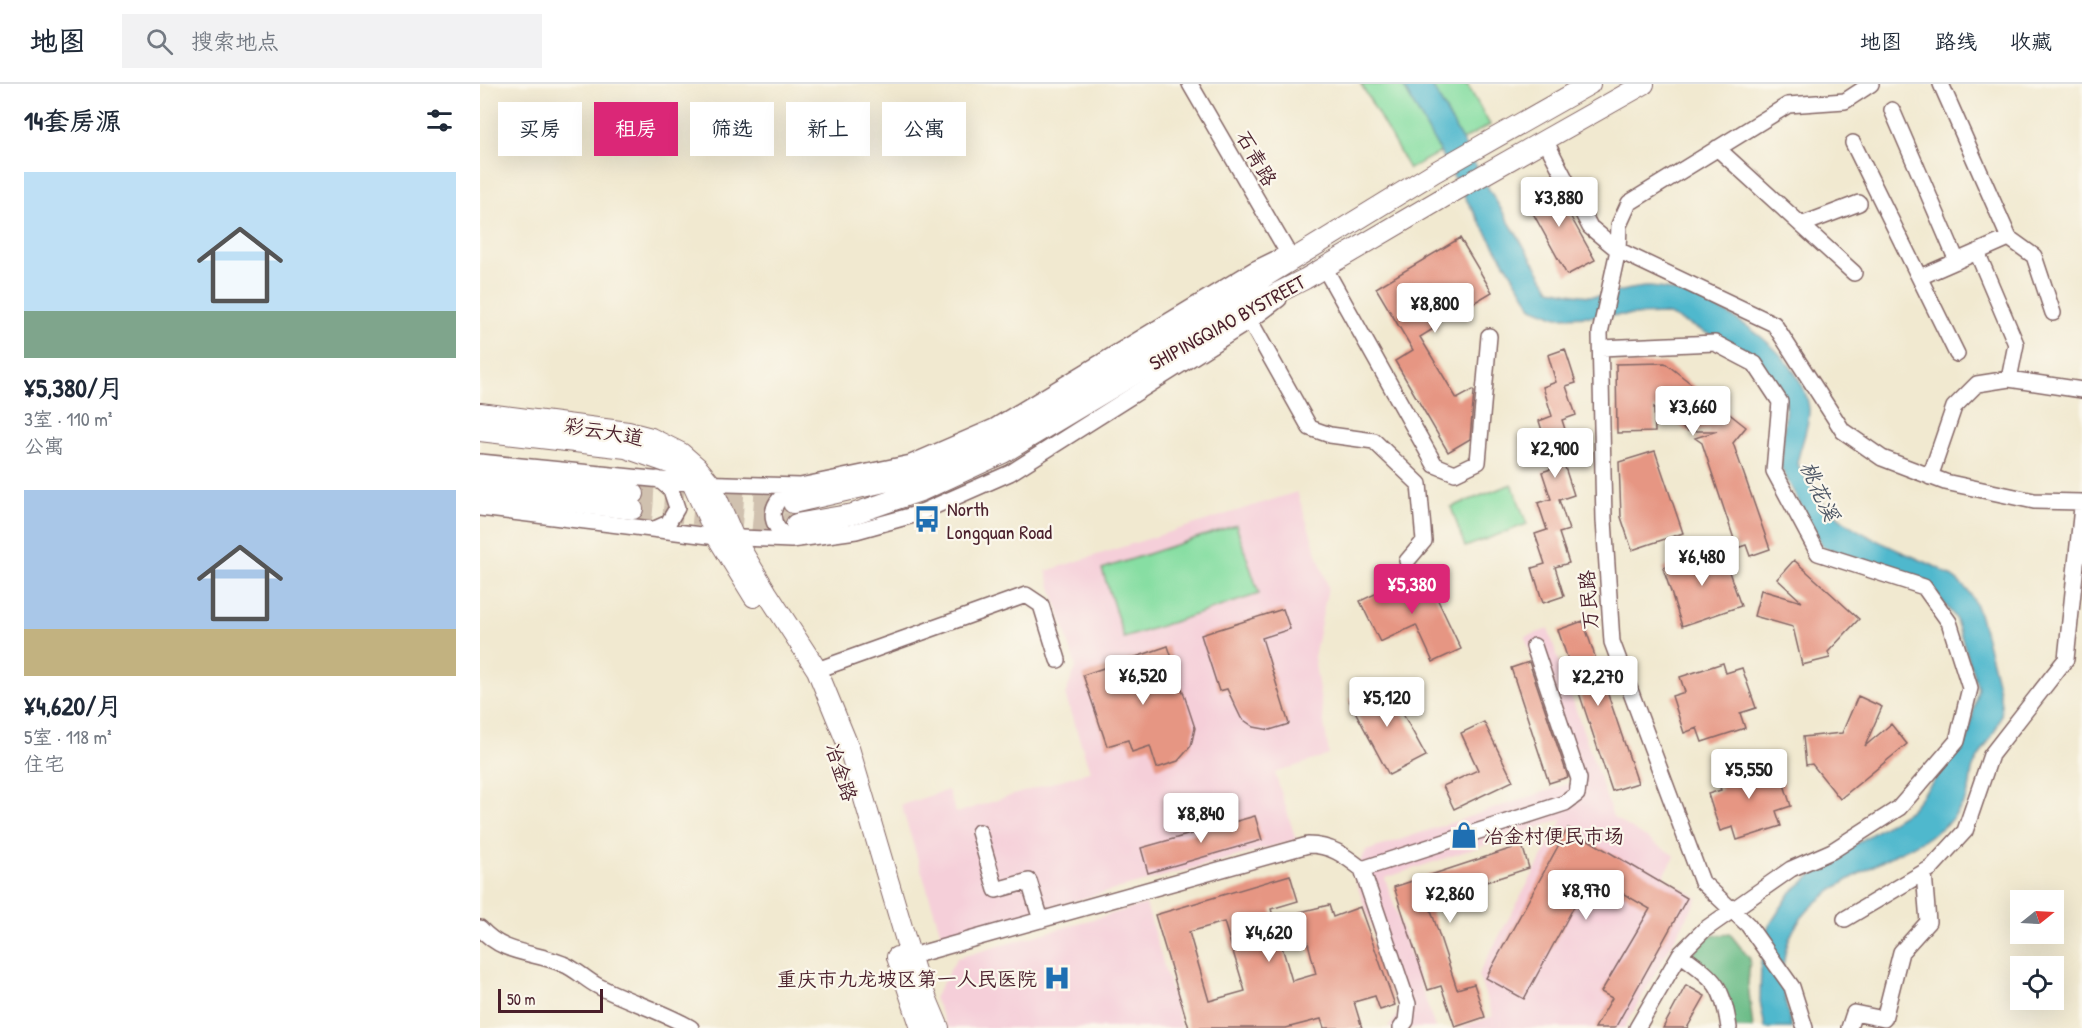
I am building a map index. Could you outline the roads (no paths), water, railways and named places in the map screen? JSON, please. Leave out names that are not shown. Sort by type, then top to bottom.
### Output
[{"type":"main road","name":"SHIPINGQIAO BYSTREET","points":[[796,495],[920,474],[999,440],[1479,145],[1590,84]]},
{"type":"main road","name":"SHIPINGQIAO BYSTREET","points":[[794,532],[903,497],[1004,453],[1230,318],[1305,279],[1644,84]]},
{"type":"main road","name":"彩云大道","points":[[480,413],[628,432],[651,438],[681,453],[697,466],[701,484]]},
{"type":"main road","name":"彩云大道","points":[[480,431],[626,448],[648,454],[672,465],[701,484]]},
{"type":"main road","points":[[480,477],[634,501],[480,492]]},
{"type":"main road","points":[[701,484],[726,537]]},
{"type":"main road","name":"冶金路","points":[[726,537],[817,670],[849,748],[921,1028]]},
{"type":"main road","name":"冶金路","points":[[726,537],[807,679],[838,755],[904,958],[939,1028]]},
{"type":"street","name":"石青路","points":[[1190,84],[1288,253]]},
{"type":"street","name":"万民路","points":[[1805,1028],[1792,987],[1748,925],[1702,882],[1612,642],[1604,520],[1600,340],[1617,254],[1619,225],[1629,203],[1788,105],[1845,101],[1871,84]]},
{"type":"street","points":[[1941,84],[2009,238],[2034,256],[2053,313]]},
{"type":"street","points":[[1892,110],[1957,261]]},
{"type":"street","points":[[1545,140],[1590,227],[1617,254],[1774,324],[1843,431],[1882,458],[1945,482],[2034,501],[2082,502]]},
{"type":"street","points":[[1853,143],[1957,354]]},
{"type":"street","points":[[1717,148],[1854,273]]},
{"type":"street","points":[[1801,225],[1859,203]]},
{"type":"street","points":[[1920,277],[2009,238]]},
{"type":"street","points":[[480,462],[796,495],[911,463],[994,427],[1255,269],[1288,253],[1325,240]]},
{"type":"street","points":[[1977,252],[2016,344],[2009,379]]},
{"type":"street","points":[[1324,267],[1435,465],[1455,473],[1478,462],[1489,336]]},
{"type":"street","points":[[480,508],[726,537],[794,532],[856,531],[886,523],[946,502],[1010,473],[1250,321],[1305,279]]},
{"type":"street","points":[[1250,321],[1310,428],[1330,435],[1374,441],[1419,484],[1424,541],[1407,561]]},
{"type":"street","points":[[1600,340],[1715,343],[1755,364],[1780,402],[1774,471],[1818,553],[1924,587],[1949,622],[1970,688],[1957,741],[1899,808],[1832,851],[1791,869],[1704,930],[1680,954],[1637,1028]]},
{"type":"street","points":[[1930,477],[1954,407],[1977,384],[2009,379],[2082,390]]},
{"type":"street","points":[[657,528],[668,523],[677,508],[671,490],[658,479]]},
{"type":"street","points":[[794,532],[775,525],[774,505],[786,492],[796,495]]},
{"type":"street","points":[[1845,920],[1931,868],[1965,831],[1991,755],[2066,659],[2082,507]]},
{"type":"street","points":[[817,670],[1026,595],[1041,605],[1058,660]]},
{"type":"street","points":[[1362,869],[1565,802],[1577,794],[1578,779],[1534,646]]},
{"type":"street","points":[[979,832],[996,890],[1029,881],[1041,920]]},
{"type":"street","points":[[904,958],[1308,845],[1326,845],[1345,855],[1362,869],[1408,1004],[1406,1021],[1401,1028]]},
{"type":"street","points":[[1849,1028],[1854,1013],[1884,1019],[1902,952],[1928,922],[1924,873]]},
{"type":"street","points":[[480,928],[491,940],[532,957],[563,963],[599,986],[674,1018],[691,1028]]},
{"type":"street","points":[[1680,954],[1713,979],[1725,1002],[1729,1028]]},
{"type":"water","points":[[1402,84],[1431,84],[1490,191],[1550,289],[1590,296],[1643,287],[1673,291],[1698,299],[1723,311],[1771,345],[1790,365],[1803,387],[1809,415],[1797,463],[1818,496],[1830,509],[1857,530],[1947,573],[1967,590],[1979,612],[2002,711],[1999,723],[1973,768],[1964,802],[1952,819],[1942,828],[1840,885],[1818,901],[1801,918],[1789,939],[1784,963],[1784,992],[1792,1028],[1765,1028],[1760,1001],[1761,963],[1767,929],[1791,892],[1832,859],[1910,810],[1968,739],[1978,688],[1955,617],[1927,582],[1823,547],[1781,468],[1786,403],[1759,358],[1667,314],[1557,317],[1532,307],[1469,204]]},
{"type":"tunnel","points":[[634,494],[793,503]]},
{"type":"tunnel","points":[[633,509],[796,524]]},
{"type":"place","name":"North Longquan Road","points":[[927,519]]},
{"type":"place","name":"冶金村便民市场","points":[[1464,835]]},
{"type":"place","name":"重庆市九龙坡区第一人民医院","points":[[1057,978]]},
{"type":"water label","name":"桃花溪","points":[[1820,491]]}]
